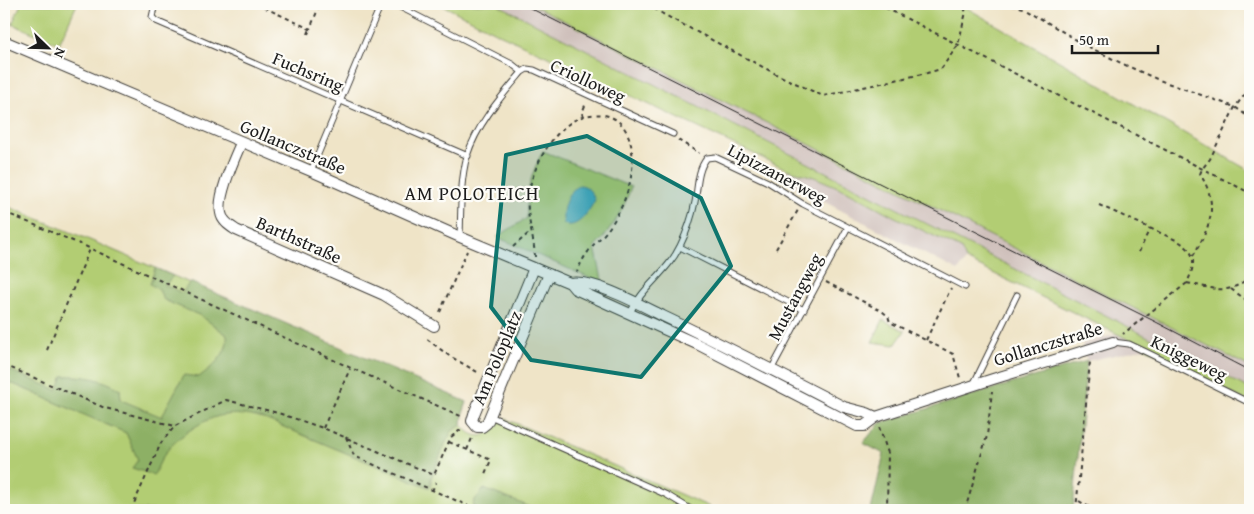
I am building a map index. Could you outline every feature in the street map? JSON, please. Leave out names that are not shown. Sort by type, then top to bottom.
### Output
[{"type":"street","name":"Gollanczstraße","points":[[4,41],[241,143],[311,171],[460,238],[550,274],[573,278],[578,282],[635,302],[769,375]]},
{"type":"street","name":"Barthstraße","points":[[241,143],[223,194],[220,214],[226,222],[236,230],[384,295],[434,326]]},
{"type":"street","name":"Am Poloplatz","points":[[534,268],[472,421],[477,427],[485,426],[490,416],[550,274]]},
{"type":"street","name":"Gollanczstraße","points":[[573,278],[575,289],[844,407],[876,417],[1114,342]]},
{"type":"lane","name":"Fuchsring","points":[[155,4],[152,17],[156,22],[468,156]]},
{"type":"lane","points":[[311,171],[381,4]]},
{"type":"lane","points":[[394,4],[512,64],[522,72]]},
{"type":"lane","name":"Criolloweg","points":[[460,238],[461,196],[468,156],[480,127],[497,102],[522,72],[527,69],[534,70],[673,134]]},
{"type":"lane","name":"Lipizzanerweg","points":[[630,313],[642,292],[669,263],[680,246],[695,203],[700,168],[707,158],[715,157],[754,175],[801,203],[964,287]]},
{"type":"lane","name":"Mustangweg","points":[[769,375],[848,228]]},
{"type":"lane","points":[[680,246],[804,310]]},
{"type":"lane","points":[[973,385],[1017,295]]},
{"type":"lane","name":"Kniggeweg","points":[[1114,342],[1129,344],[1138,348],[1250,403]]},
{"type":"lane","points":[[490,416],[667,495],[692,510]]},
{"type":"path","points":[[256,4],[310,29]]},
{"type":"path","points":[[308,34],[320,4]]},
{"type":"path","points":[[647,4],[769,70],[823,96],[927,74],[940,68],[958,45],[966,12],[962,4]]},
{"type":"path","points":[[878,4],[1250,193]]},
{"type":"path","points":[[1003,4],[1023,8],[1085,45],[1141,72],[1235,107],[1250,118]]},
{"type":"path","points":[[1250,88],[1235,107],[1210,159],[1200,174],[1207,185],[1212,203],[1210,222],[1205,236],[1193,256],[1193,270],[1187,283],[1225,290],[1236,288],[1250,276]]},
{"type":"path","points":[[583,117],[582,113],[589,96]]},
{"type":"path","points":[[535,257],[530,232],[528,197],[534,173],[540,160],[555,136],[574,121],[596,115],[606,116],[616,121],[626,129],[632,144],[633,166],[629,188],[613,223],[588,252],[573,278]]},
{"type":"path","points":[[673,134],[676,139],[707,158]]},
{"type":"path","points":[[776,249],[801,203]]},
{"type":"path","points":[[1099,205],[1185,244],[1193,256]]},
{"type":"path","points":[[4,212],[472,421]]},
{"type":"path","points":[[1139,252],[1150,228]]},
{"type":"path","points":[[513,247],[530,232]]},
{"type":"path","points":[[47,350],[90,249]]},
{"type":"path","points":[[440,312],[467,250]]},
{"type":"path","points":[[820,279],[883,312],[888,316],[890,322],[953,354],[961,383]]},
{"type":"path","points":[[926,340],[954,282]]},
{"type":"path","name":"Gollanczstraße","points":[[1114,342],[1187,283]]},
{"type":"path","points":[[1231,289],[1245,299],[1250,306]]},
{"type":"path","points":[[427,339],[448,355],[489,378]]},
{"type":"path","points":[[1076,510],[1090,362],[1097,353],[1098,346]]},
{"type":"path","points":[[4,365],[105,408],[175,426]]},
{"type":"path","points":[[323,428],[351,368]]},
{"type":"path","points":[[965,510],[988,436],[993,379]]},
{"type":"path","points":[[131,510],[161,443],[175,426],[226,400],[278,413],[323,428],[434,475],[454,433],[463,428]]},
{"type":"path","points":[[876,417],[888,453],[887,510]]},
{"type":"path","points":[[346,437],[354,456],[478,510]]},
{"type":"path","points":[[449,442],[491,460],[484,476]]},
{"type":"path","points":[[467,450],[470,442]]},
{"type":"path","points":[[432,491],[436,482]]},
{"type":"path","points":[[1078,500],[1094,510]]},
{"type":"highlighted area","points":[[587,136],[701,198],[731,266],[641,377],[531,360],[491,307],[506,155]]},
{"type":"shaded area","points":[[440,4],[602,4],[1250,331],[1250,403],[1146,348],[1087,361],[1082,344],[1116,334],[966,260],[958,271],[794,186],[786,169],[499,34]]},
{"type":"green space","points":[[21,4],[77,4],[59,44],[12,24]]},
{"type":"green space","points":[[440,4],[497,4],[1250,389],[1250,403],[1146,348],[966,260],[961,249],[847,191],[814,177],[786,169],[499,34]]},
{"type":"green space","points":[[531,4],[960,4],[1250,171],[1250,367]]},
{"type":"green space","points":[[543,151],[631,187],[616,219],[595,247],[603,284],[497,237],[527,218],[527,199],[530,183]]},
{"type":"green space","points":[[4,205],[467,402],[463,413],[462,425],[473,434],[478,436],[488,433],[499,416],[717,510],[4,510]]},
{"type":"green space","points":[[155,268],[173,276],[165,285],[182,293],[190,282],[467,402],[463,413],[462,425],[452,431],[446,442],[431,478],[430,488],[267,420],[236,414],[217,417],[191,429],[169,448],[154,475],[132,468],[138,460],[126,433],[4,380],[4,368],[57,390],[63,376],[93,378],[120,389],[121,400],[162,417],[184,375],[199,377],[215,364],[223,354],[227,335],[201,316],[164,300],[159,290],[150,284]]},
{"type":"green space","points":[[883,320],[905,331],[895,345],[872,342]]},
{"type":"green space","points":[[1087,361],[1073,510],[871,510],[884,454],[863,443],[880,423]]},
{"type":"green space","points":[[484,489],[538,510],[482,510],[473,506],[474,501]]},
{"type":"water","points":[[579,185],[587,188],[595,200],[578,222],[569,225],[564,224],[563,213],[566,202],[571,192]]},
{"type":"tram line","points":[[522,4],[1250,371]]},
{"type":"district","name":"AM POLOTEICH","points":[[472,193]]}]
